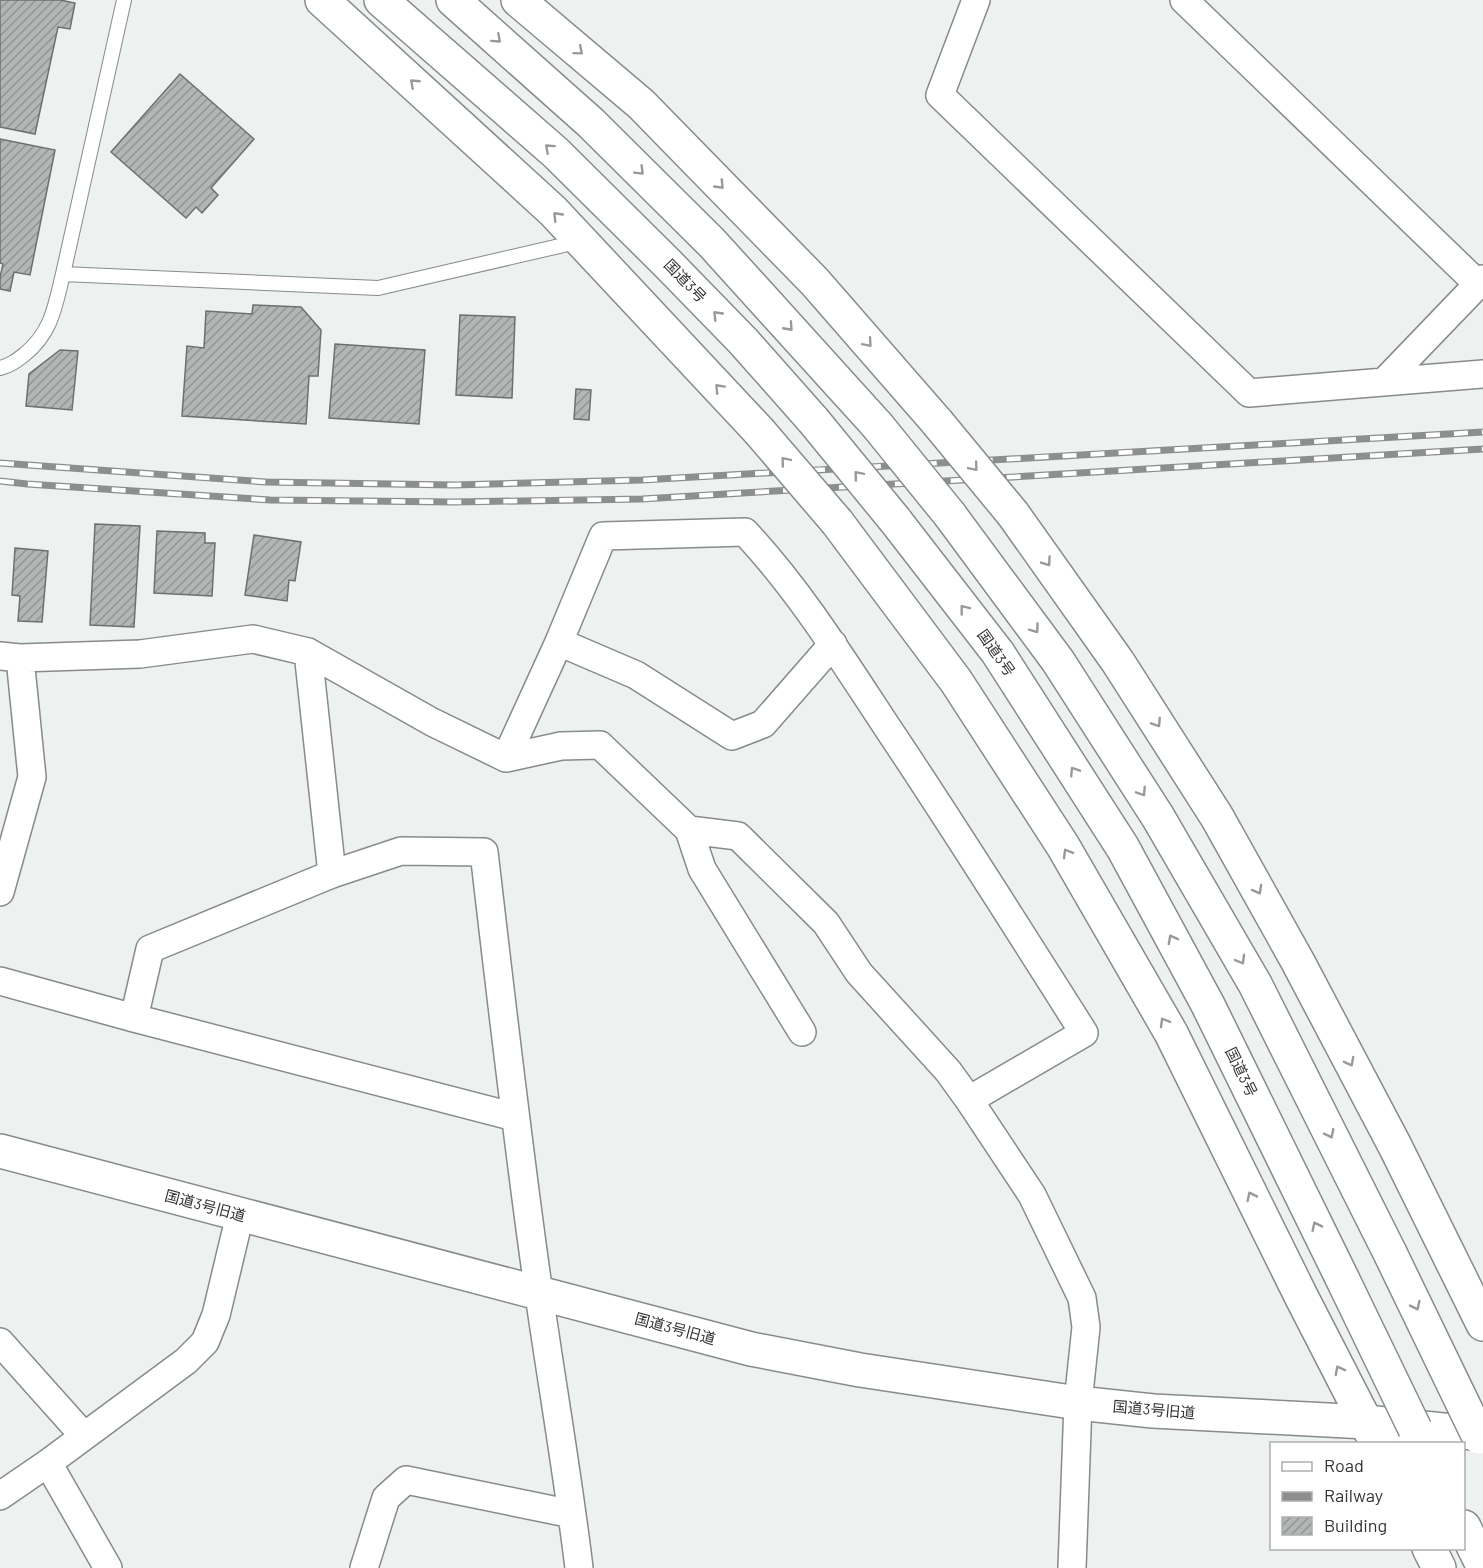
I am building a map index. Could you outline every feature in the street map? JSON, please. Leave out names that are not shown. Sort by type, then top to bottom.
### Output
[{"type":"main road","points":[[322,0],[553,211],[759,431],[837,522],[956,681],[1063,846],[1171,1033],[1301,1296],[1372,1433]]},
{"type":"main road","name":"国道3号","points":[[381,0],[556,153],[677,272],[813,420],[895,520],[998,653],[1124,848],[1208,1005],[1422,1442]]},
{"type":"main road","points":[[453,0],[591,123],[712,243],[877,425],[950,515],[1058,661],[1158,817],[1255,984],[1483,1444]]},
{"type":"main road","points":[[518,0],[641,104],[815,282],[937,422],[1013,514],[1118,662],[1217,817],[1298,962],[1395,1146],[1483,1323]]},
{"type":"main road","name":"国道3号旧道","points":[[0,1151],[751,1349],[860,1370],[1078,1403],[1153,1411],[1372,1433],[1483,1434]]},
{"type":"main road","points":[[1465,1529],[1483,1566]]},
{"type":"main road","points":[[1430,1550],[1439,1568]]},
{"type":"street","points":[[976,0],[940,95],[1249,393],[1483,374]]},
{"type":"street","points":[[1184,0],[1481,281],[1384,382]]},
{"type":"street","points":[[506,758],[559,642],[603,536],[745,532],[772,561],[833,644],[1084,1033],[969,1100]]},
{"type":"street","points":[[0,892],[32,777],[10,657],[140,654],[253,639],[309,652],[432,722],[506,758],[561,746],[600,746],[689,830],[702,869],[802,1032]]},
{"type":"street","points":[[559,642],[636,675],[732,735],[763,724],[833,644]]},
{"type":"street","points":[[309,652],[332,874]]},
{"type":"street","points":[[689,830],[738,836],[826,923],[859,973],[948,1071],[1032,1195],[1082,1298],[1086,1327],[1078,1403],[1072,1568]]},
{"type":"street","points":[[134,1018],[150,949],[332,874],[401,851],[484,852],[515,1118],[579,1568]]},
{"type":"street","points":[[0,981],[515,1118]]},
{"type":"street","points":[[0,1496],[186,1361],[205,1342],[216,1315],[240,1215]]},
{"type":"street","points":[[0,1342],[84,1436]]},
{"type":"street","points":[[48,1463],[108,1568]]},
{"type":"street","points":[[364,1568],[386,1498],[406,1480],[572,1514]]},
{"type":"lane","points":[[0,368],[10,366],[33,348],[48,329],[63,274],[124,0]]},
{"type":"lane","points":[[63,274],[378,288],[581,241]]},
{"type":"building","points":[[0,0],[60,0],[75,3],[70,29],[58,27],[35,134],[0,127]]},
{"type":"building","points":[[180,74],[254,139],[211,188],[218,195],[202,213],[196,207],[186,218],[111,152]]},
{"type":"building","points":[[0,139],[55,150],[30,275],[14,272],[10,291],[0,289],[3,264],[0,263]]},
{"type":"building","points":[[253,305],[301,307],[321,330],[318,376],[309,376],[306,424],[182,416],[187,346],[204,348],[206,311],[252,314]]},
{"type":"building","points":[[460,315],[515,317],[512,398],[456,395]]},
{"type":"building","points":[[335,344],[425,350],[419,424],[329,418]]},
{"type":"building","points":[[60,350],[78,351],[72,410],[26,406],[29,374]]},
{"type":"building","points":[[576,389],[591,390],[589,420],[574,419]]},
{"type":"building","points":[[95,524],[140,526],[134,627],[90,625]]},
{"type":"building","points":[[157,531],[205,533],[205,543],[215,543],[212,596],[154,593]]},
{"type":"building","points":[[254,535],[301,542],[295,581],[289,580],[287,601],[245,595]]},
{"type":"building","points":[[15,548],[48,551],[42,622],[18,621],[20,596],[12,595]]},
{"type":"railway","points":[[0,463],[266,482],[454,485],[642,480],[1483,432]]},
{"type":"railway","points":[[0,481],[270,500],[454,502],[642,499],[1483,449]]}]
